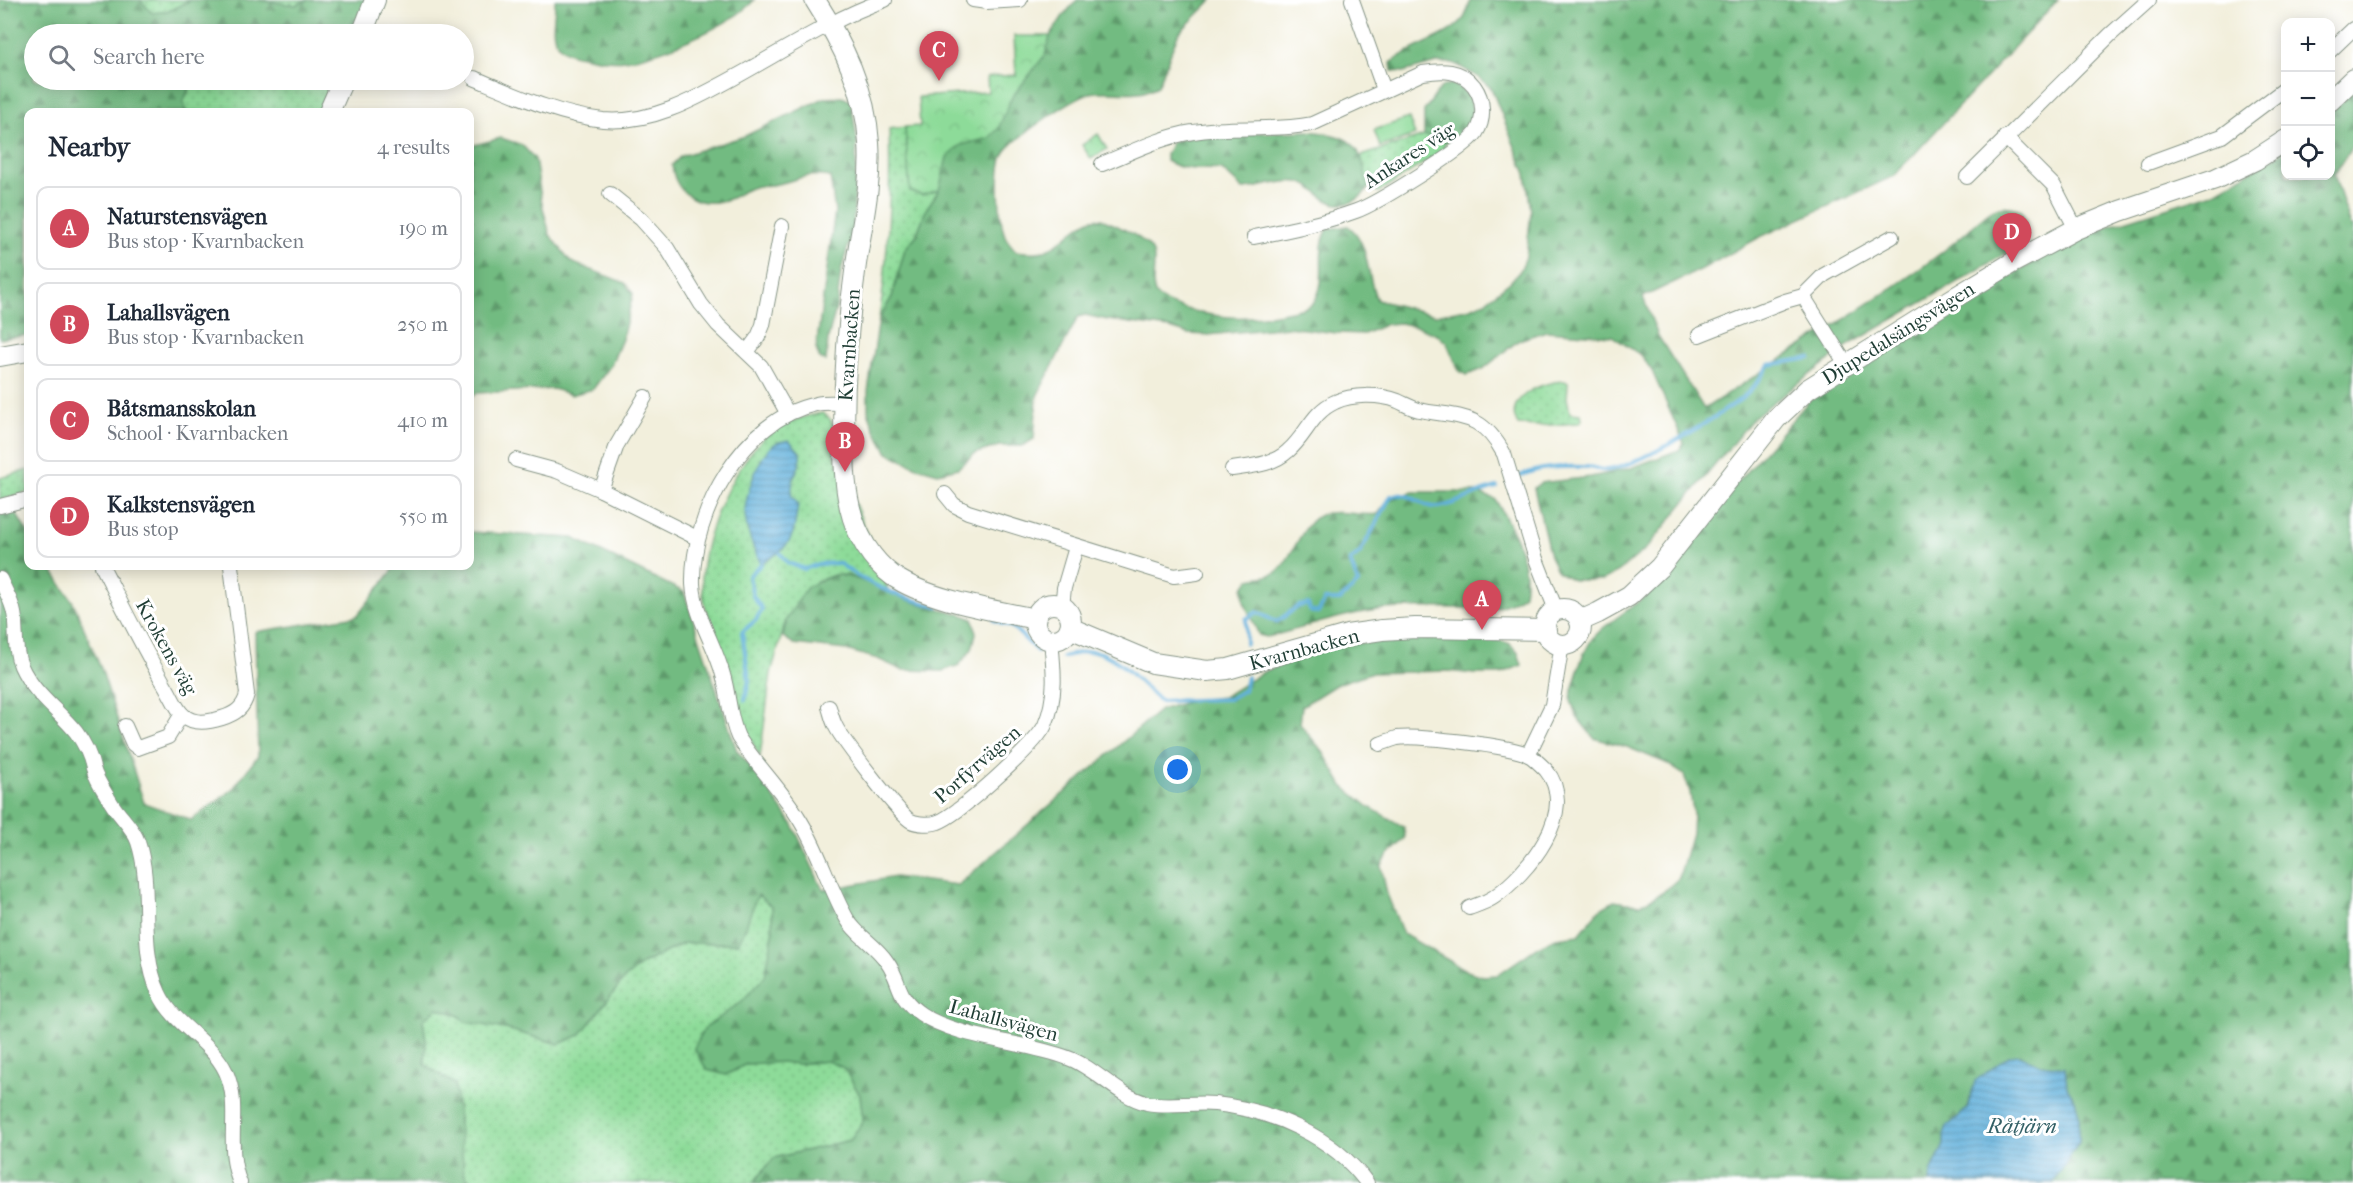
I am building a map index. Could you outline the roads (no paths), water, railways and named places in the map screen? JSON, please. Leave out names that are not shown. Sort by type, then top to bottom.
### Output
[{"type":"street","points":[[366,24],[375,0]]},
{"type":"street","name":"Kvarnbacken","points":[[815,0],[831,25],[856,78],[867,120],[870,166],[849,319],[844,403],[845,472],[850,509],[860,536],[872,555],[892,575],[924,593],[1035,619]]},
{"type":"street","points":[[474,78],[562,111],[602,120],[655,114],[683,105],[831,25],[885,0]]},
{"type":"street","points":[[974,0],[987,2],[1020,0]]},
{"type":"street","points":[[1352,0],[1384,90]]},
{"type":"street","points":[[1967,177],[2005,137],[2149,0]]},
{"type":"street","points":[[2335,47],[2353,29]]},
{"type":"street","name":"Ankares väg","points":[[1102,164],[1161,140],[1194,132],[1295,128],[1312,124],[1423,73],[1441,70],[1455,72],[1466,78],[1479,95],[1482,107],[1480,124],[1475,134],[1459,149],[1359,210],[1303,228],[1254,237]]},
{"type":"street","points":[[2335,97],[2353,79]]},
{"type":"street","points":[[331,108],[339,90]]},
{"type":"street","points":[[2148,163],[2222,136],[2281,92]]},
{"type":"street","points":[[2005,137],[2054,186],[2076,229]]},
{"type":"street","name":"Djupedalsängsvägen","points":[[1580,621],[1629,596],[1660,567],[1776,419],[1808,389],[2012,263],[2076,229],[2215,179],[2254,160],[2281,143]]},
{"type":"street","points":[[610,194],[641,219],[667,248],[701,304],[718,325],[761,366],[788,414]]},
{"type":"street","points":[[747,352],[758,337],[763,325],[782,226]]},
{"type":"street","points":[[1699,334],[1803,296],[1824,274],[1892,237]]},
{"type":"street","points":[[1803,296],[1846,364]]},
{"type":"street","points":[[0,356],[24,352]]},
{"type":"street","points":[[0,361],[24,361]]},
{"type":"street","points":[[1232,469],[1267,463],[1287,453],[1326,406],[1347,398],[1360,396],[1387,398],[1416,410],[1455,414],[1471,420],[1496,439],[1504,454],[1536,559],[1556,610]]},
{"type":"street","points":[[602,490],[617,445],[645,398]]},
{"type":"street","name":"Lahallsvägen","points":[[844,403],[818,403],[788,414],[744,448],[724,477],[697,538],[693,584],[702,624],[723,674],[738,737],[799,817],[848,921],[889,963],[896,984],[909,1005],[923,1015],[962,1030],[1069,1058],[1087,1066],[1133,1098],[1147,1103],[1212,1104],[1273,1117],[1331,1146],[1359,1171],[1367,1183]]},
{"type":"street","points":[[516,460],[557,471],[602,490],[697,538]]},
{"type":"street","points":[[945,494],[954,505],[968,512],[1076,547],[1174,576],[1197,573]]},
{"type":"street","points":[[0,506],[24,500]]},
{"type":"street","points":[[1062,607],[1064,588],[1076,547]]},
{"type":"street","name":"Krokens väg","points":[[104,570],[147,656],[182,714],[193,720],[205,722],[229,716],[245,702],[247,694],[232,570]]},
{"type":"street","points":[[0,579],[13,611],[16,646],[21,666],[41,696],[86,745],[98,778],[137,840],[143,868],[147,949],[153,975],[166,1006],[216,1056],[226,1072],[234,1094],[232,1156],[240,1183]]},
{"type":"street","points":[[1054,604],[1062,607],[1070,616],[1070,628],[1061,638],[1052,640],[1040,633],[1035,619],[1040,610],[1047,606],[1054,604]]},
{"type":"street","points":[[1556,610],[1570,610],[1580,621],[1579,636],[1571,642],[1562,644],[1551,640],[1546,630],[1548,618],[1556,610]]},
{"type":"street","name":"Kvarnbacken","points":[[1070,628],[1153,663],[1206,671],[1228,669],[1347,635],[1382,630],[1415,628],[1546,630]]},
{"type":"street","name":"Porfyrvägen","points":[[829,707],[835,726],[897,809],[910,821],[937,823],[953,813],[1025,752],[1044,727],[1054,692],[1052,640]]},
{"type":"street","points":[[1528,755],[1552,705],[1562,644]]},
{"type":"street","name":"Krokens väg","points":[[125,726],[133,744],[138,748],[168,737],[182,714]]},
{"type":"street","points":[[1380,744],[1398,738],[1413,738],[1472,743],[1528,755],[1541,765],[1552,782],[1556,813],[1551,828],[1534,860],[1492,898],[1469,908]]},
{"type":"water","points":[[789,440],[800,452],[791,495],[798,504],[795,526],[790,540],[780,552],[761,564],[746,524],[745,510],[748,495],[758,466],[767,451],[776,443]]},
{"type":"water","name":"Råtjärn","points":[[2016,1054],[2039,1064],[2065,1067],[2067,1087],[2075,1100],[2079,1114],[2079,1142],[2053,1183],[1930,1183],[1931,1173],[1944,1145],[1947,1127],[1967,1109],[1975,1081],[2009,1056]]},
{"type":"waterway","points":[[1516,478],[1533,471],[1552,468],[1588,467],[1606,470],[1638,460],[1681,438],[1723,412],[1753,388],[1769,365],[1810,358]]},
{"type":"waterway","points":[[1246,644],[1246,619],[1257,612],[1276,622],[1299,606],[1308,604],[1310,611],[1318,613],[1325,600],[1340,600],[1358,583],[1350,561],[1360,553],[1391,496],[1405,495],[1432,507],[1439,507],[1497,487]]},
{"type":"waterway","points":[[780,553],[788,563],[805,569],[818,564],[839,563],[861,578],[886,590],[938,606]]},
{"type":"waterway","points":[[745,700],[749,680],[742,632],[756,620],[762,609],[753,596],[749,576],[761,564]]},
{"type":"waterway","points":[[994,620],[1014,628],[1037,651]]},
{"type":"waterway","points":[[1063,657],[1077,653],[1101,653],[1125,668],[1160,701],[1229,699],[1244,690],[1247,677]]},
{"type":"place","name":"Båtsmansskolan","points":[[939,81]]},
{"type":"place","name":"Kalkstensvägen","points":[[2012,263]]},
{"type":"place","name":"Lahallsvägen","points":[[845,472]]},
{"type":"place","name":"Naturstensvägen","points":[[1482,630]]}]
